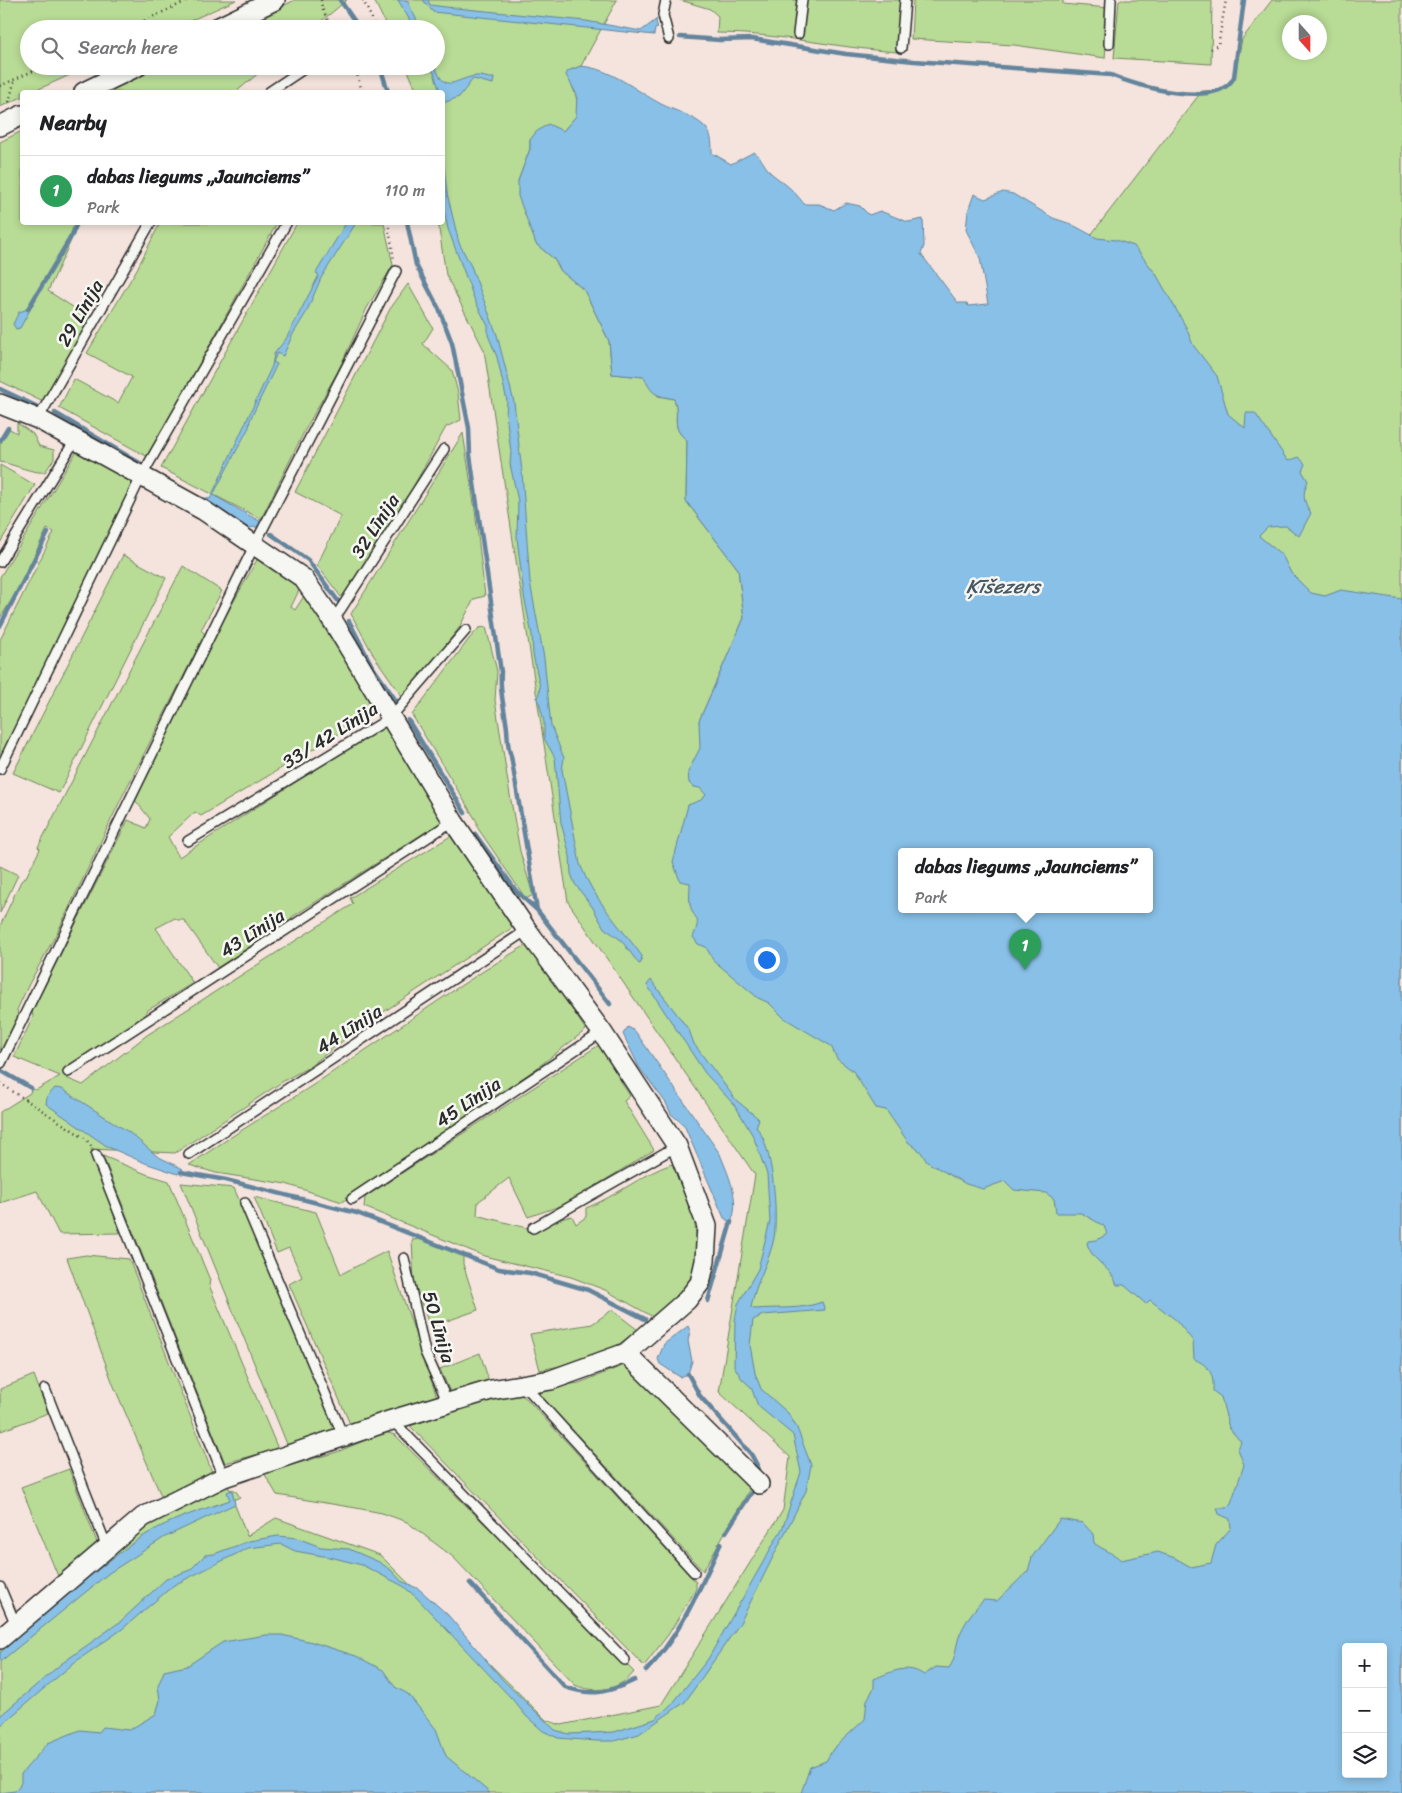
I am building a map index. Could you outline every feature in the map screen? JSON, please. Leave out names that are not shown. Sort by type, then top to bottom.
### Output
[{"type":"street","points":[[234,20],[275,0]]},
{"type":"street","points":[[88,90],[119,75]]},
{"type":"street","points":[[0,126],[20,116]]},
{"type":"street","points":[[0,404],[38,419],[203,510],[303,578],[333,622],[453,821],[527,930],[602,1032],[677,1146],[707,1226],[705,1261],[700,1283],[687,1300],[626,1353],[551,1380],[491,1390],[392,1420],[344,1438],[224,1477],[143,1517],[0,1639]]},
{"type":"street","points":[[626,1353],[759,1484]]},
{"type":"lane","points":[[666,0],[663,15],[669,39]]},
{"type":"lane","points":[[798,34],[802,0]]},
{"type":"lane","points":[[901,48],[905,0]]},
{"type":"lane","points":[[1109,44],[1111,0]]},
{"type":"lane","points":[[272,90],[294,75]]},
{"type":"lane","name":"29 Līnija","points":[[38,419],[149,225]]},
{"type":"lane","points":[[0,769],[141,476],[285,225]]},
{"type":"lane","points":[[1,1063],[255,544],[396,271]]},
{"type":"lane","points":[[0,562],[75,440]]},
{"type":"lane","name":"32 Līnija","points":[[333,622],[444,449]]},
{"type":"lane","name":"33/ 42 Līnija","points":[[188,841],[390,718],[466,630]]},
{"type":"lane","name":"43 Līnija","points":[[68,1072],[453,821]]},
{"type":"lane","name":"44 Līnija","points":[[189,1154],[527,930]]},
{"type":"lane","name":"45 Līnija","points":[[352,1199],[602,1032]]},
{"type":"lane","points":[[533,1228],[677,1146]]},
{"type":"lane","points":[[96,1155],[224,1477]]},
{"type":"lane","points":[[245,1203],[344,1438]]},
{"type":"lane","name":"50 Līnija","points":[[404,1258],[425,1352],[448,1403]]},
{"type":"lane","points":[[524,1385],[694,1572]]},
{"type":"lane","points":[[45,1389],[107,1547]]},
{"type":"lane","points":[[392,1420],[625,1660]]},
{"type":"lane","points":[[0,1587],[16,1625]]},
{"type":"path","points":[[146,20],[189,0]]},
{"type":"path","points":[[321,0],[322,8],[328,20]]},
{"type":"path","points":[[363,0],[373,20]]},
{"type":"path","points":[[1211,49],[1218,45],[1226,0]]},
{"type":"path","points":[[0,86],[24,75]]},
{"type":"path","points":[[357,75],[361,90]]},
{"type":"path","points":[[388,225],[396,271]]},
{"type":"path","points":[[0,1083],[86,1139],[96,1155]]},
{"type":"green space","points":[[0,0],[236,0],[192,20],[20,20],[20,75],[70,75],[36,90],[20,90],[20,98],[0,107]]},
{"type":"green space","points":[[295,0],[347,0],[323,20],[254,20]]},
{"type":"green space","points":[[374,0],[617,0],[581,66],[568,71],[577,99],[576,117],[563,131],[530,140],[530,149],[518,181],[536,244],[554,259],[561,271],[584,290],[609,341],[612,374],[644,377],[658,396],[674,399],[678,430],[687,440],[686,501],[738,569],[744,618],[699,721],[702,739],[1202,91],[1221,90],[1234,80],[1242,39],[1272,0],[1402,0],[1402,1793],[0,1793],[0,1646],[129,1528],[226,1482],[229,1489],[235,1490],[240,1497],[233,1500],[247,1536],[276,1518],[380,1555],[546,1720],[561,1725],[661,1705],[783,1510],[790,1457],[719,1392],[755,1175],[568,902],[484,350],[446,275],[438,225],[445,225],[445,90],[416,90],[410,75],[445,75],[445,20],[384,20]]},
{"type":"green space","points":[[680,0],[901,0],[897,52],[762,35],[717,33],[718,16],[710,9]]},
{"type":"green space","points":[[913,0],[1063,0],[1063,4],[1109,8],[1105,58],[1014,45],[911,39]]},
{"type":"green space","points":[[1119,0],[1212,0],[1211,64],[1114,58]]},
{"type":"green space","points":[[138,75],[256,75],[238,90],[106,90]]},
{"type":"green space","points":[[20,132],[20,225],[78,225],[48,291],[90,318],[43,402],[0,381],[0,142]]},
{"type":"green space","points":[[159,225],[276,225],[148,457],[59,408],[74,379],[118,403],[132,377],[87,353],[137,269]]},
{"type":"green space","points":[[296,225],[384,225],[393,265],[367,308],[338,371],[305,430],[261,519],[161,468]]},
{"type":"green space","points":[[408,284],[433,328],[423,344],[452,370],[458,393],[461,420],[446,427],[399,513],[344,601],[317,565],[341,516],[295,492],[390,309]]},
{"type":"green space","points":[[17,423],[33,434],[39,446],[54,450],[54,459],[45,472],[35,472],[0,462],[0,441],[8,428],[17,433]]},
{"type":"green space","points":[[463,433],[475,510],[485,596],[474,599],[459,628],[404,699],[374,656],[351,614]]},
{"type":"green space","points":[[77,451],[135,481],[0,758],[0,640],[54,532],[47,529],[16,593],[0,618],[0,577]]},
{"type":"green space","points":[[0,465],[35,485],[0,543]]},
{"type":"green space","points":[[123,555],[166,578],[59,793],[13,773]]},
{"type":"green space","points":[[258,558],[302,584],[291,607],[295,610],[304,596],[377,711],[201,816],[195,812],[168,837],[179,857],[386,724],[446,819],[292,917],[292,920],[218,968],[184,920],[175,918],[156,928],[193,983],[148,1010],[139,1024],[66,1078],[83,1085],[147,1035],[353,904],[350,898],[454,834],[515,926],[362,1026],[309,1067],[285,1080],[175,1153],[91,1149],[120,1233],[59,1234],[37,1191],[0,1203],[0,1112],[30,1093],[31,1088],[36,1090],[60,1076],[14,1057],[33,1017],[32,1011],[128,820],[146,828],[150,819],[135,800],[215,635]]},
{"type":"green space","points":[[183,566],[222,591],[201,630],[205,634],[122,797],[58,931],[29,984],[17,1010],[19,1019],[3,1051],[0,1049],[0,926],[21,881],[26,877],[40,849],[38,847]]},
{"type":"green space","points":[[486,627],[497,671],[495,700],[510,795],[520,851],[533,895],[526,899],[477,827],[477,822],[412,715],[469,639],[479,628]]},
{"type":"green space","points":[[0,866],[18,875],[0,913]]},
{"type":"green space","points":[[528,944],[586,1030],[533,1071],[342,1202],[286,1184],[216,1173],[189,1165],[332,1073],[461,985]]},
{"type":"green space","points":[[599,1045],[630,1096],[624,1101],[654,1150],[566,1204],[528,1217],[509,1178],[478,1202],[477,1215],[527,1228],[572,1216],[576,1224],[586,1217],[586,1208],[650,1173],[672,1164],[692,1203],[700,1263],[690,1287],[655,1318],[605,1290],[571,1277],[484,1256],[364,1207],[365,1197]]},
{"type":"green space","points":[[103,1156],[146,1174],[169,1181],[210,1280],[209,1285],[278,1449],[225,1463]]},
{"type":"green space","points":[[181,1183],[234,1188],[335,1431],[289,1449]]},
{"type":"green space","points":[[254,1197],[316,1212],[341,1274],[387,1251],[438,1400],[350,1424],[289,1284],[302,1277],[289,1248],[277,1253]]},
{"type":"green space","points":[[420,1239],[463,1256],[463,1264],[478,1310],[430,1327],[414,1283],[412,1240]]},
{"type":"green space","points":[[86,1255],[129,1259],[212,1472],[162,1498],[113,1384],[67,1258]]},
{"type":"green space","points":[[612,1310],[638,1330],[600,1358],[540,1370],[530,1334],[592,1324]]},
{"type":"green space","points":[[480,1353],[489,1381],[451,1394],[440,1369]]},
{"type":"green space","points":[[630,1363],[752,1485],[703,1571],[541,1396],[538,1389],[579,1383]]},
{"type":"green space","points":[[34,1375],[48,1413],[1,1431],[0,1389]]},
{"type":"green space","points":[[509,1393],[519,1394],[526,1398],[696,1582],[696,1589],[668,1635],[644,1666],[410,1426]]},
{"type":"green space","points":[[385,1432],[395,1435],[634,1672],[629,1678],[607,1689],[582,1688],[575,1685],[453,1557],[407,1522],[382,1513],[277,1495],[264,1473],[337,1452]]},
{"type":"green space","points":[[69,1469],[98,1545],[60,1581],[21,1487]]},
{"type":"water","points":[[398,0],[407,0],[417,20],[410,20]]},
{"type":"water","points":[[423,0],[428,0],[430,5],[586,21],[641,31],[657,19],[658,28],[655,29],[654,35],[433,12]]},
{"type":"water","name":"Ķīšezers","points":[[581,66],[603,71],[703,125],[710,134],[712,153],[731,164],[754,152],[770,172],[792,190],[804,204],[819,204],[834,210],[846,203],[860,206],[869,215],[880,211],[908,222],[923,219],[924,246],[921,254],[958,303],[967,303],[968,306],[988,304],[980,258],[966,230],[968,211],[974,194],[985,199],[1003,192],[1013,194],[1053,218],[1071,224],[1097,238],[1116,240],[1134,246],[1156,274],[1186,327],[1193,345],[1217,376],[1228,414],[1245,428],[1246,413],[1255,413],[1288,461],[1299,457],[1305,464],[1302,471],[1308,481],[1304,497],[1311,513],[1299,536],[1286,526],[1268,527],[1259,536],[1282,555],[1291,573],[1311,593],[1325,596],[1341,590],[1402,599],[1402,1793],[801,1793],[810,1767],[826,1761],[833,1749],[865,1719],[867,1700],[874,1688],[874,1679],[905,1669],[918,1671],[924,1675],[936,1667],[949,1668],[961,1632],[973,1612],[984,1600],[997,1601],[1028,1571],[1032,1557],[1060,1519],[1083,1523],[1093,1534],[1094,1543],[1121,1560],[1158,1552],[1175,1558],[1191,1567],[1211,1563],[1216,1545],[1231,1528],[1230,1519],[1219,1514],[1217,1508],[1226,1508],[1231,1503],[1244,1465],[1238,1449],[1241,1442],[1229,1428],[1221,1397],[1213,1391],[1213,1380],[1210,1372],[1204,1365],[1194,1359],[1193,1341],[1176,1320],[1150,1300],[1146,1304],[1124,1285],[1117,1285],[1114,1278],[1090,1251],[1087,1244],[1088,1241],[1097,1240],[1107,1234],[1104,1226],[1081,1213],[1056,1213],[1054,1199],[1046,1193],[1014,1190],[1005,1181],[983,1189],[966,1184],[927,1162],[921,1152],[908,1142],[886,1110],[876,1108],[853,1071],[837,1059],[831,1046],[784,1018],[769,1003],[758,998],[713,960],[706,947],[698,944],[693,937],[697,921],[690,904],[690,883],[680,881],[673,862],[688,805],[701,800],[706,795],[700,788],[694,787],[689,783],[688,772],[700,748],[699,721],[744,618],[738,569],[686,501],[687,440],[678,431],[674,399],[652,391],[644,377],[612,374],[609,341],[584,290],[561,271],[554,259],[536,244],[518,196],[518,181],[530,149],[530,140],[536,132],[548,124],[563,131],[576,116],[577,95],[566,75],[568,71]]},
{"type":"water","points":[[435,75],[439,75],[447,83],[478,76],[494,78],[493,84],[473,79],[459,97],[445,102],[445,90],[439,90]]},
{"type":"water","points":[[445,176],[447,193],[459,243],[471,266],[497,335],[514,402],[522,472],[530,582],[544,658],[551,726],[564,758],[562,770],[580,864],[600,901],[642,956],[641,963],[639,964],[621,940],[604,928],[593,908],[575,884],[571,874],[570,856],[561,823],[555,758],[544,738],[544,722],[538,698],[540,687],[524,596],[517,538],[518,501],[510,464],[511,452],[506,414],[507,401],[497,357],[488,335],[488,326],[475,301],[448,229],[445,216]]},
{"type":"water","points":[[345,225],[355,225],[321,278],[306,313],[293,334],[283,356],[277,353],[273,362],[277,364],[250,420],[249,427],[213,495],[261,522],[257,527],[248,528],[154,475],[154,472],[200,497],[210,499],[272,366],[274,354],[286,339],[319,275],[316,273]]},
{"type":"water","points":[[31,308],[20,328],[16,329],[13,324],[19,312]]},
{"type":"water","points":[[651,980],[689,1030],[694,1044],[736,1100],[759,1119],[756,1127],[767,1148],[773,1180],[775,1227],[772,1247],[751,1308],[798,1307],[822,1302],[825,1310],[763,1315],[753,1320],[750,1345],[755,1373],[761,1389],[788,1413],[797,1428],[811,1465],[806,1491],[740,1623],[685,1702],[639,1734],[614,1741],[558,1738],[543,1731],[526,1716],[416,1597],[403,1586],[362,1565],[295,1551],[281,1544],[248,1548],[174,1585],[121,1630],[75,1662],[0,1726],[0,1716],[61,1664],[121,1621],[166,1579],[190,1570],[205,1555],[214,1554],[249,1541],[278,1536],[297,1538],[321,1547],[349,1549],[379,1562],[391,1570],[401,1581],[419,1589],[448,1615],[503,1680],[555,1730],[569,1734],[614,1732],[655,1719],[673,1703],[708,1659],[783,1527],[801,1472],[793,1435],[758,1406],[751,1387],[742,1379],[734,1366],[735,1320],[738,1304],[758,1269],[770,1221],[767,1174],[753,1136],[736,1107],[705,1073],[647,985]]},
{"type":"water","points":[[628,1027],[635,1031],[720,1154],[730,1179],[734,1197],[734,1214],[731,1222],[724,1218],[684,1125],[671,1114],[666,1103],[639,1067],[623,1034]]},
{"type":"water","points":[[55,1088],[62,1089],[130,1133],[157,1156],[183,1169],[178,1174],[145,1163],[108,1147],[46,1104],[47,1097]]},
{"type":"water","points":[[688,1326],[690,1331],[688,1341],[692,1361],[688,1374],[680,1377],[660,1364],[658,1359],[664,1344]]},
{"type":"water","points":[[232,1490],[235,1504],[165,1537],[109,1573],[0,1662],[0,1653],[8,1645],[127,1547],[165,1524],[230,1500],[227,1492]]},
{"type":"water","points":[[266,1635],[282,1635],[312,1642],[356,1656],[383,1670],[395,1687],[408,1694],[436,1729],[446,1756],[490,1793],[0,1793],[15,1791],[21,1783],[21,1774],[48,1743],[80,1730],[99,1732],[103,1727],[129,1730],[156,1714],[160,1700],[158,1686],[164,1671],[187,1666],[223,1642]]},
{"type":"waterway","points":[[340,0],[354,20]]},
{"type":"waterway","points":[[680,37],[720,40],[752,39],[846,54],[914,61],[1111,75],[1139,85],[1195,94],[1212,92],[1225,87],[1234,77],[1244,0]]},
{"type":"waterway","points":[[383,75],[387,90]]},
{"type":"waterway","points":[[28,309],[72,235],[76,225]]},
{"type":"waterway","points":[[408,225],[416,265],[439,309],[452,343],[469,428],[470,455],[501,672],[501,694],[508,746],[537,910],[610,1004]]},
{"type":"waterway","points":[[0,389],[40,408]]},
{"type":"waterway","points":[[55,413],[143,465]]},
{"type":"waterway","points":[[0,441],[8,428]]},
{"type":"waterway","points":[[0,626],[48,533]]},
{"type":"waterway","points":[[271,534],[308,560],[341,605]]},
{"type":"waterway","points":[[349,621],[372,666],[397,702]]},
{"type":"waterway","points":[[408,720],[465,813]]},
{"type":"waterway","points":[[475,834],[517,892],[537,910]]},
{"type":"waterway","points":[[0,1070],[31,1088]]},
{"type":"waterway","points":[[181,1172],[226,1180],[357,1213],[499,1269],[530,1273],[588,1290],[645,1319]]},
{"type":"waterway","points":[[708,1301],[731,1222]]},
{"type":"waterway","points":[[688,1374],[700,1396],[751,1454],[757,1465],[759,1475]]},
{"type":"waterway","points":[[726,1532],[755,1487]]},
{"type":"waterway","points":[[646,1671],[670,1642],[680,1626],[721,1543]]},
{"type":"waterway","points":[[470,1583],[565,1687],[584,1692],[601,1692],[617,1688],[635,1680]]},
{"type":"place","name":"dabas liegums „Jaunciems”","points":[[1025,970]]}]
